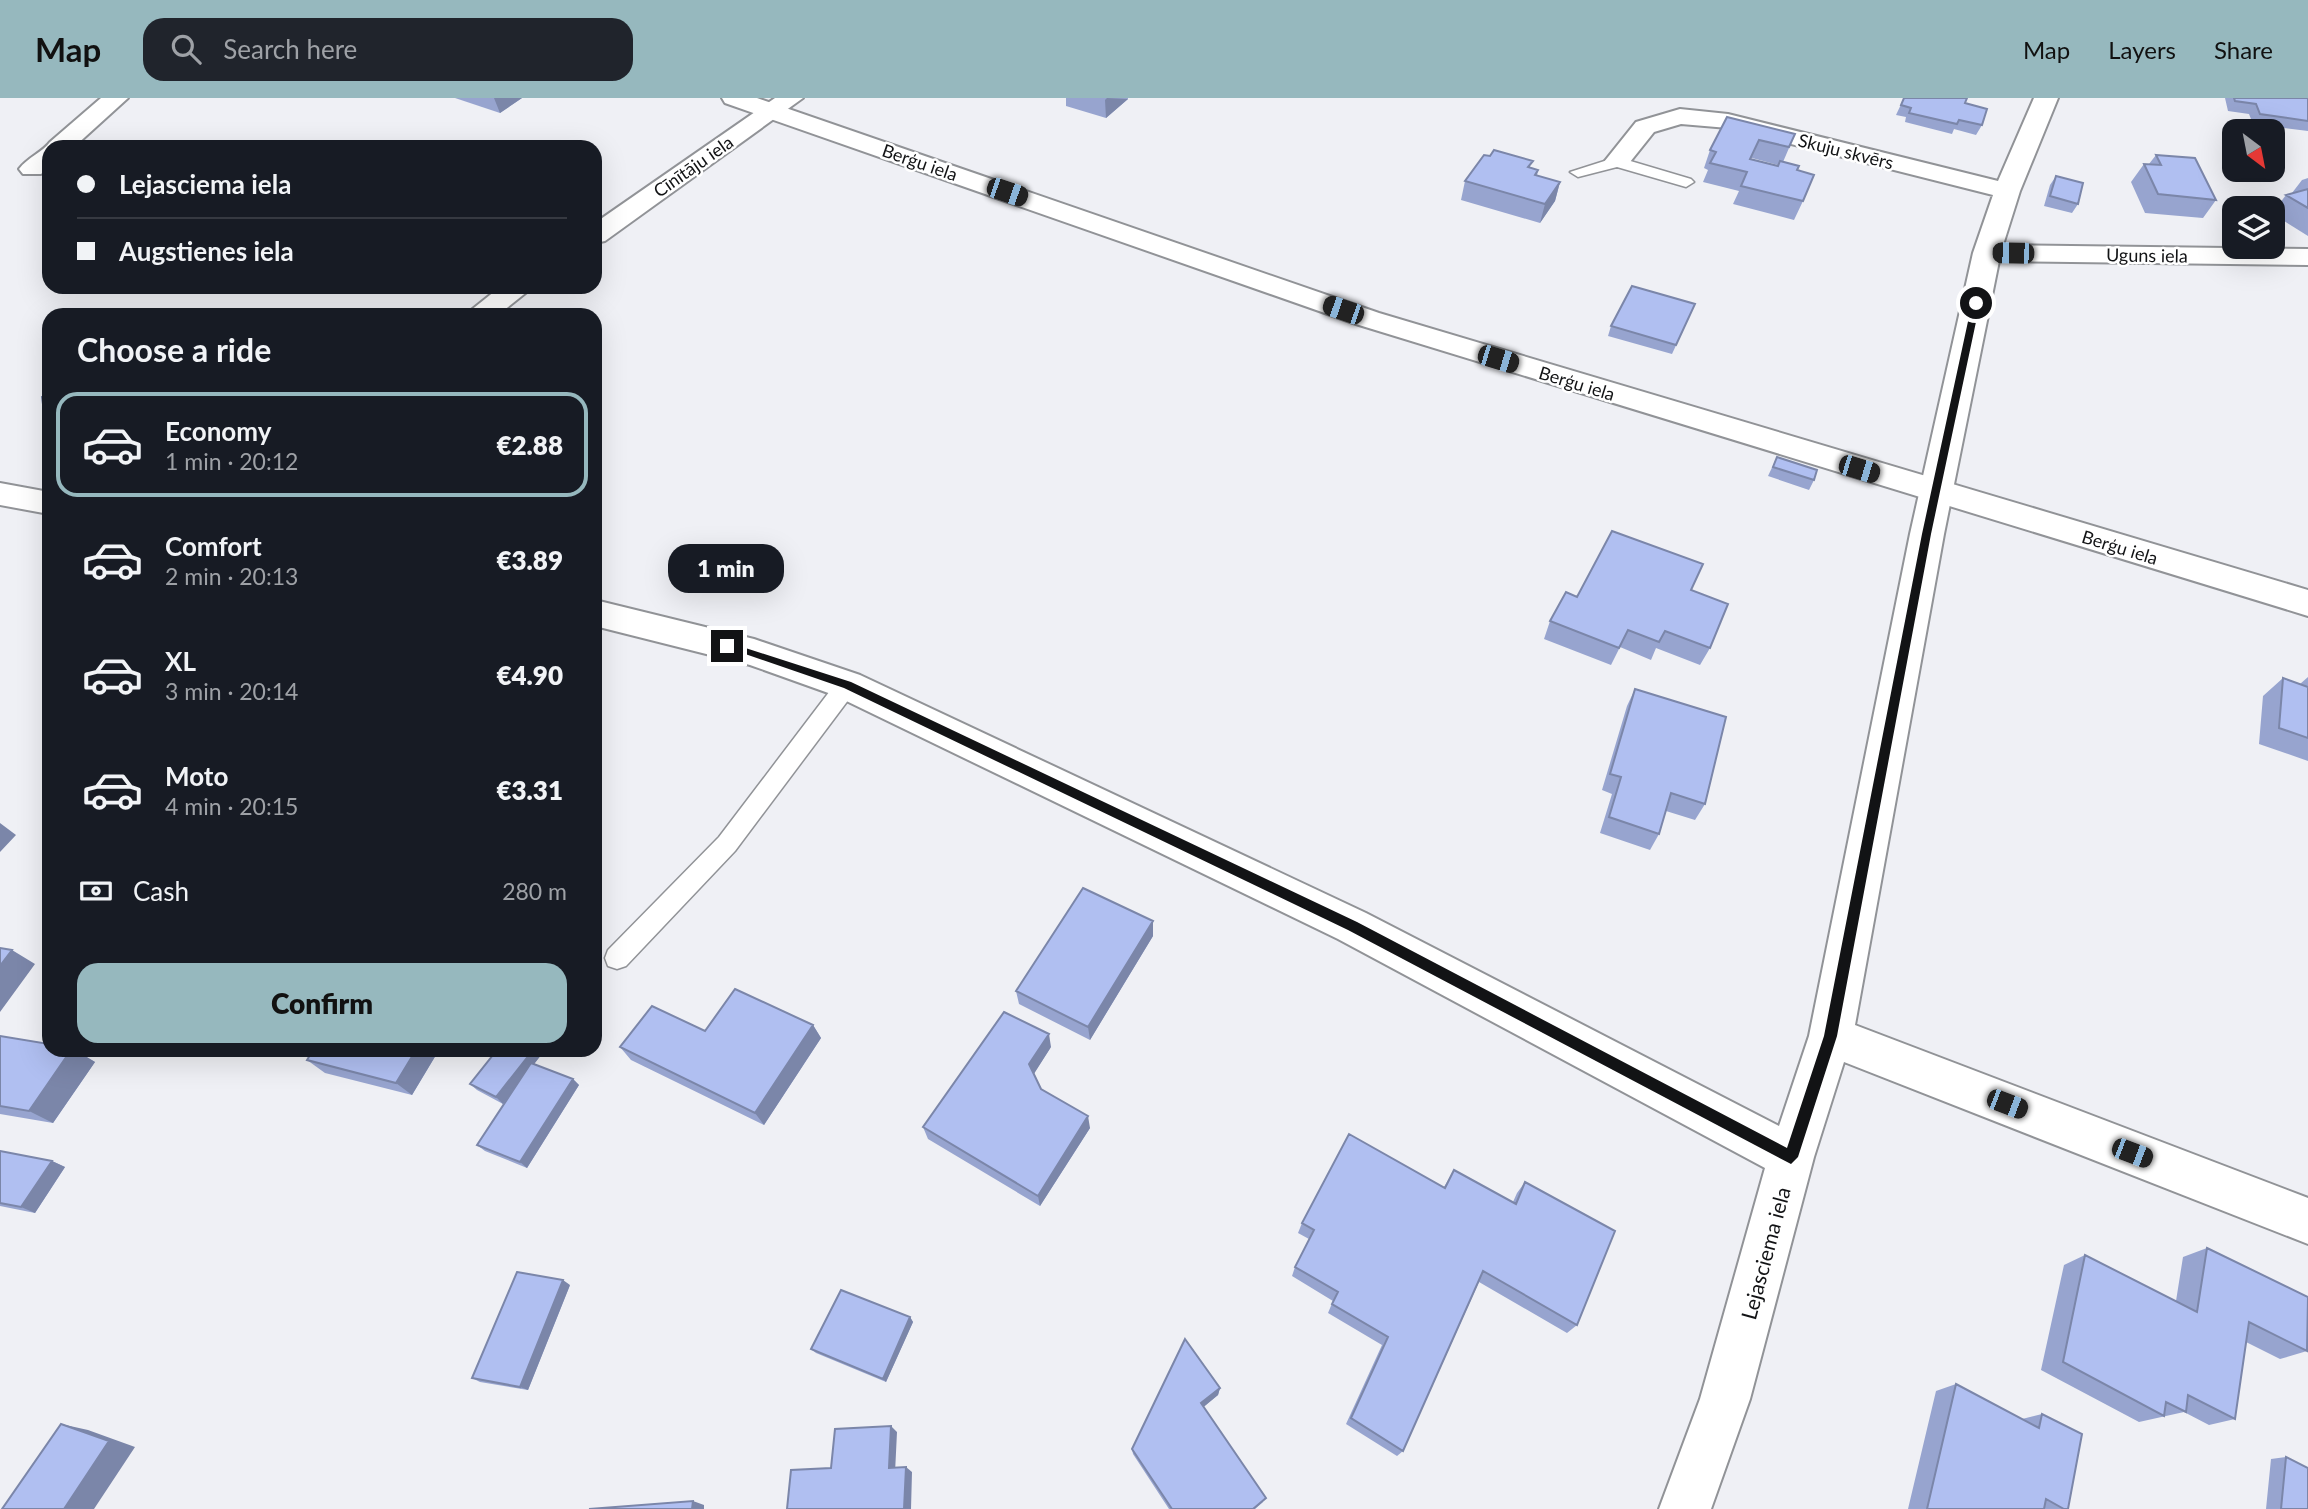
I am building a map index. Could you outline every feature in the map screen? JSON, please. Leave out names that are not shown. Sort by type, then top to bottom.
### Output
[{"type":"street","points":[[67,140],[117,98]]},
{"type":"street","name":"Berģu iela","points":[[734,98],[783,104],[1369,319],[2308,603]]},
{"type":"street","name":"Lejasciema iela","points":[[1685,1509],[1725,1399],[1791,1157],[1831,1036],[1936,492],[1987,253],[2007,191],[2046,98]]},
{"type":"street","name":"Cīnītāju iela","points":[[602,229],[783,104]]},
{"type":"street","name":"Skuju skvērs","points":[[1617,162],[1645,127],[1681,116],[1728,121],[2007,191]]},
{"type":"street","name":"Uguns iela","points":[[1987,253],[2308,257]]},
{"type":"street","points":[[489,308],[509,294]]},
{"type":"street","points":[[0,494],[42,502]]},
{"type":"street","points":[[602,615],[754,653],[847,685],[1352,926],[1791,1157]]},
{"type":"street","points":[[1831,1036],[2308,1221]]},
{"type":"lane","points":[[1578,172],[1617,162],[1686,182]]},
{"type":"lane","points":[[617,958],[727,844],[847,685]]},
{"type":"building","points":[[1904,98],[1967,98],[1965,103],[1987,109],[1982,125],[1959,120],[1957,124],[1909,113],[1911,108],[1901,105]]},
{"type":"building","points":[[2234,98],[2308,98],[2308,121],[2260,114],[2256,104],[2235,101]]},
{"type":"building","points":[[1727,117],[1795,134],[1789,147],[1759,140],[1750,159],[1778,166],[1780,161],[1799,166],[1797,170],[1814,175],[1803,201],[1741,186],[1747,172],[1710,163],[1716,152],[1710,150]]},
{"type":"building","points":[[1494,150],[1533,161],[1528,167],[1538,170],[1535,175],[1560,182],[1545,204],[1465,181],[1484,155],[1490,156]]},
{"type":"building","points":[[2156,155],[2195,158],[2216,200],[2158,194],[2144,164],[2161,165]]},
{"type":"building","points":[[2056,176],[2083,183],[2078,204],[2050,196]]},
{"type":"building","points":[[2308,189],[2308,208],[2286,195]]},
{"type":"building","points":[[1632,286],[1695,304],[1676,345],[1611,326]]},
{"type":"building","points":[[1777,457],[1817,470],[1814,480],[1773,467]]},
{"type":"building","points":[[1612,531],[1703,564],[1691,590],[1728,604],[1710,648],[1665,631],[1659,642],[1628,630],[1619,648],[1550,621],[1566,592],[1577,597]]},
{"type":"building","points":[[2283,678],[2308,687],[2308,738],[2279,728]]},
{"type":"building","points":[[1635,689],[1726,717],[1705,804],[1671,793],[1659,834],[1609,817],[1621,777],[1610,774]]},
{"type":"building","points":[[1083,888],[1153,921],[1088,1027],[1016,991]]},
{"type":"building","points":[[0,948],[12,950],[0,966]]},
{"type":"building","points":[[735,989],[813,1025],[755,1113],[620,1047],[652,1006],[705,1031]]},
{"type":"building","points":[[1004,1012],[1049,1034],[1029,1064],[1041,1089],[1088,1116],[1038,1196],[923,1127]]},
{"type":"building","points":[[0,1036],[42,1043],[42,1057],[66,1057],[29,1111],[0,1106]]},
{"type":"building","points":[[309,1057],[412,1057],[396,1083],[307,1060]]},
{"type":"building","points":[[491,1057],[527,1057],[496,1097],[470,1084]]},
{"type":"building","points":[[531,1063],[573,1079],[520,1162],[477,1145]]},
{"type":"building","points":[[1349,1134],[1445,1188],[1454,1170],[1516,1204],[1525,1182],[1615,1231],[1577,1325],[1483,1271],[1403,1451],[1351,1418],[1388,1337],[1332,1304],[1338,1292],[1295,1267],[1314,1230],[1302,1223]]},
{"type":"building","points":[[0,1151],[52,1161],[21,1207],[0,1203]]},
{"type":"building","points":[[2207,1248],[2308,1297],[2307,1351],[2249,1322],[2235,1419],[2188,1395],[2186,1412],[2166,1402],[2164,1416],[2063,1362],[2085,1255],[2197,1312]]},
{"type":"building","points":[[517,1272],[563,1280],[520,1387],[472,1378]]},
{"type":"building","points":[[841,1290],[910,1317],[883,1379],[811,1349]]},
{"type":"building","points":[[1185,1339],[1220,1388],[1201,1403],[1266,1498],[1253,1509],[1172,1509],[1132,1449]]},
{"type":"building","points":[[1956,1384],[2039,1428],[2042,1414],[2082,1434],[2068,1509],[2046,1499],[2044,1509],[1927,1509]]},
{"type":"building","points":[[61,1424],[109,1441],[64,1509],[2,1509]]},
{"type":"building","points":[[891,1426],[889,1468],[906,1467],[904,1509],[787,1509],[791,1470],[831,1468],[835,1429]]},
{"type":"building","points":[[2286,1457],[2308,1468],[2308,1509],[2281,1509]]},
{"type":"building","points":[[693,1501],[692,1509],[589,1509]]},
{"type":"route","points":[[727,646],[847,685],[1352,926],[1791,1157],[1831,1036],[1927,534],[1976,303]]}]
